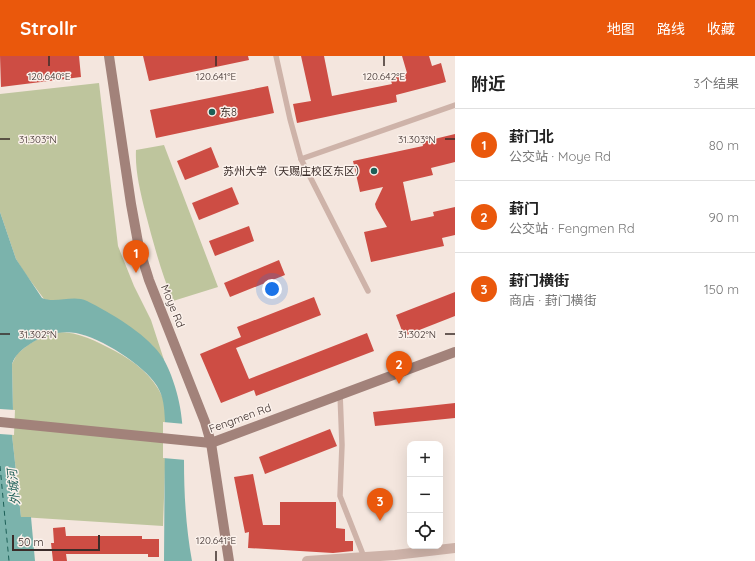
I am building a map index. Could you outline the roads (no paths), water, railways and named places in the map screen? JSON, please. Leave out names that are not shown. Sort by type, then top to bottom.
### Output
[{"type":"main road","name":"Moye Rd","points":[[109,56],[139,248],[149,280],[201,410],[211,443],[229,561]]},
{"type":"main road","name":"Fengmen Rd","points":[[0,422],[211,443],[340,393],[455,352]]},
{"type":"street","points":[[307,561],[455,548]]},
{"type":"lane","points":[[276,56],[290,120],[301,158],[368,291]]},
{"type":"lane","points":[[301,158],[455,105]]},
{"type":"lane","points":[[340,393],[342,445],[340,496],[364,557]]},
{"type":"water","name":"外城河","points":[[0,212],[16,259],[42,298],[53,300],[76,298],[87,301],[116,317],[136,331],[153,346],[165,361],[178,397],[182,418],[184,486],[188,537],[192,561],[164,561],[165,421],[161,394],[157,386],[142,369],[109,346],[86,336],[64,332],[52,334],[35,341],[19,352],[12,364],[12,435],[21,517],[31,517],[35,561],[0,561]]},
{"type":"place","name":"东8","points":[[212,112]]},
{"type":"place","name":"苏州大学（天赐庄校区东区）","points":[[374,171]]},
{"type":"place","name":"葑门北","points":[[136,273]]},
{"type":"place","name":"葑门","points":[[399,384]]},
{"type":"place","name":"葑门横街","points":[[380,521]]}]
